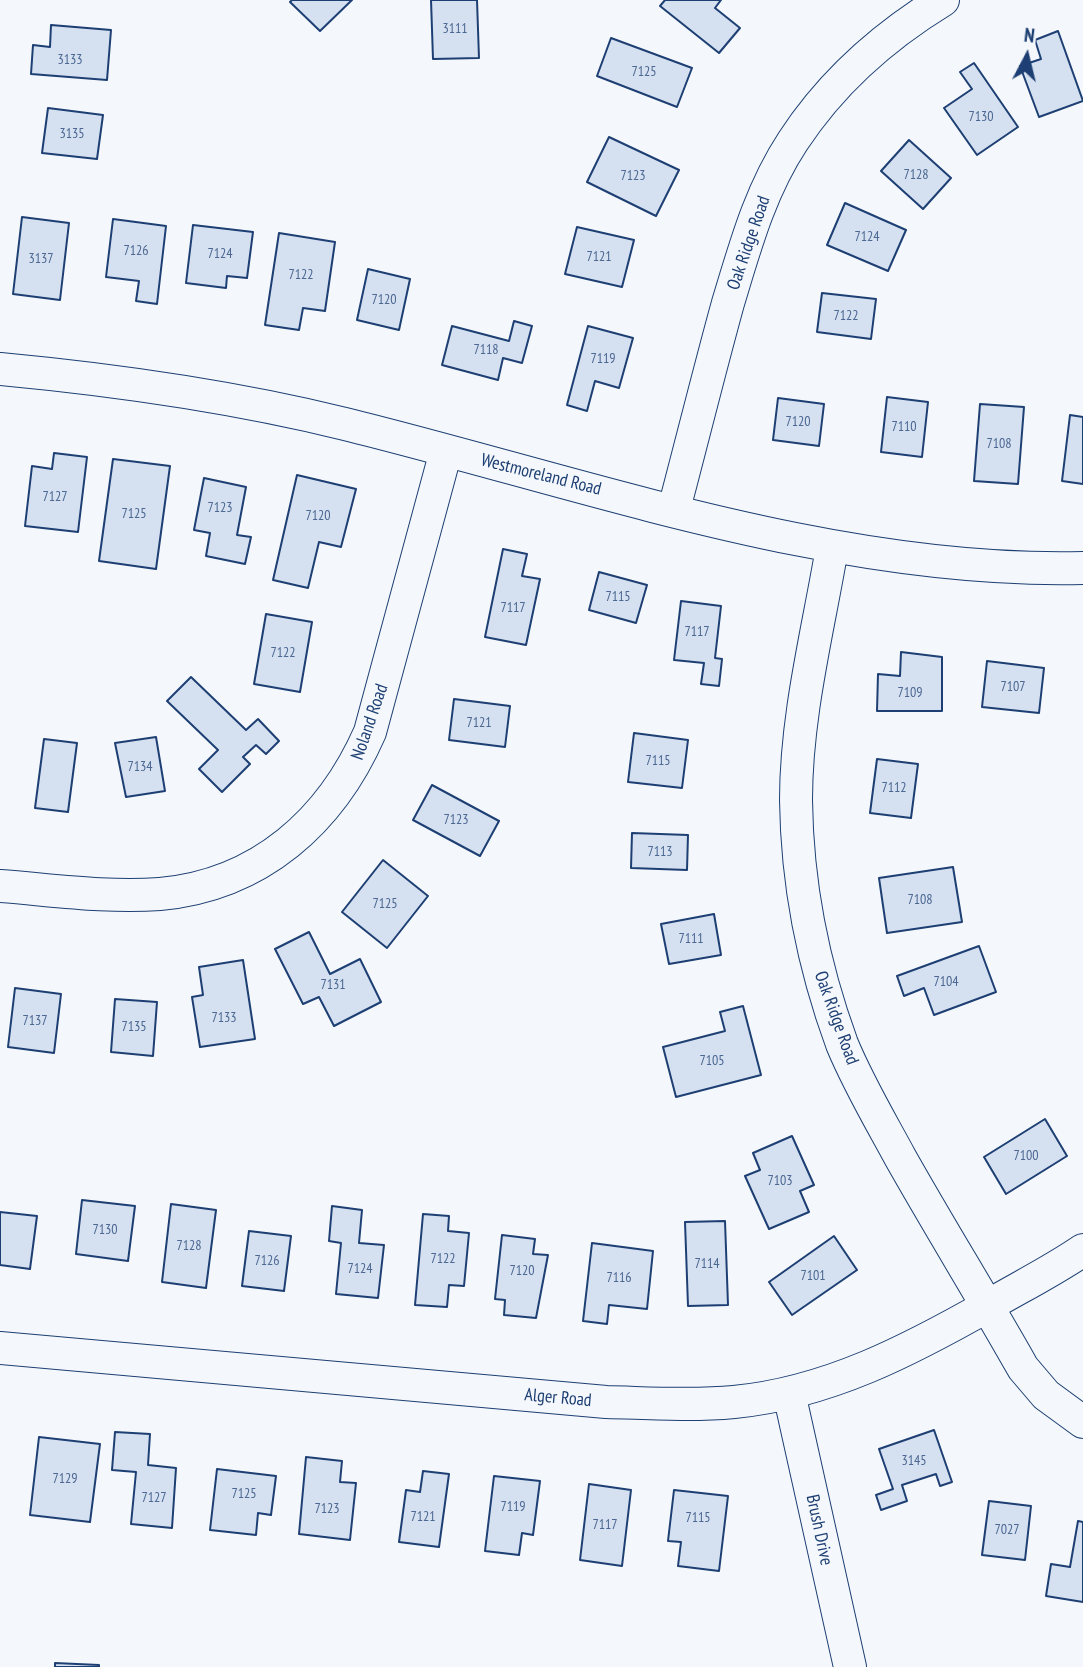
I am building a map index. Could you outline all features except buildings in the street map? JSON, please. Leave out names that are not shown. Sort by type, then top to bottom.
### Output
[{"type":"street","name":"Oak Ridge Road","points":[[674,509],[751,225],[773,176],[821,102],[860,61],[906,24],[943,0]]},
{"type":"street","name":"Westmoreland Road","points":[[0,369],[108,379],[225,397],[832,548],[934,561],[1083,568]]},
{"type":"street","name":"Noland Road","points":[[0,886],[116,895],[182,890],[222,880],[259,863],[299,834],[329,805],[353,770],[370,732],[446,451]]},
{"type":"street","name":"Oak Ridge Road","points":[[832,548],[799,738],[798,856],[806,918],[821,979],[843,1045],[865,1094],[1023,1368],[1046,1395],[1083,1422]]},
{"type":"street","name":"Alger Road","points":[[0,1348],[606,1402],[686,1405],[736,1402],[789,1393],[883,1362],[916,1347],[1083,1250]]},
{"type":"street","name":"Brush Drive","points":[[789,1393],[850,1667]]}]
